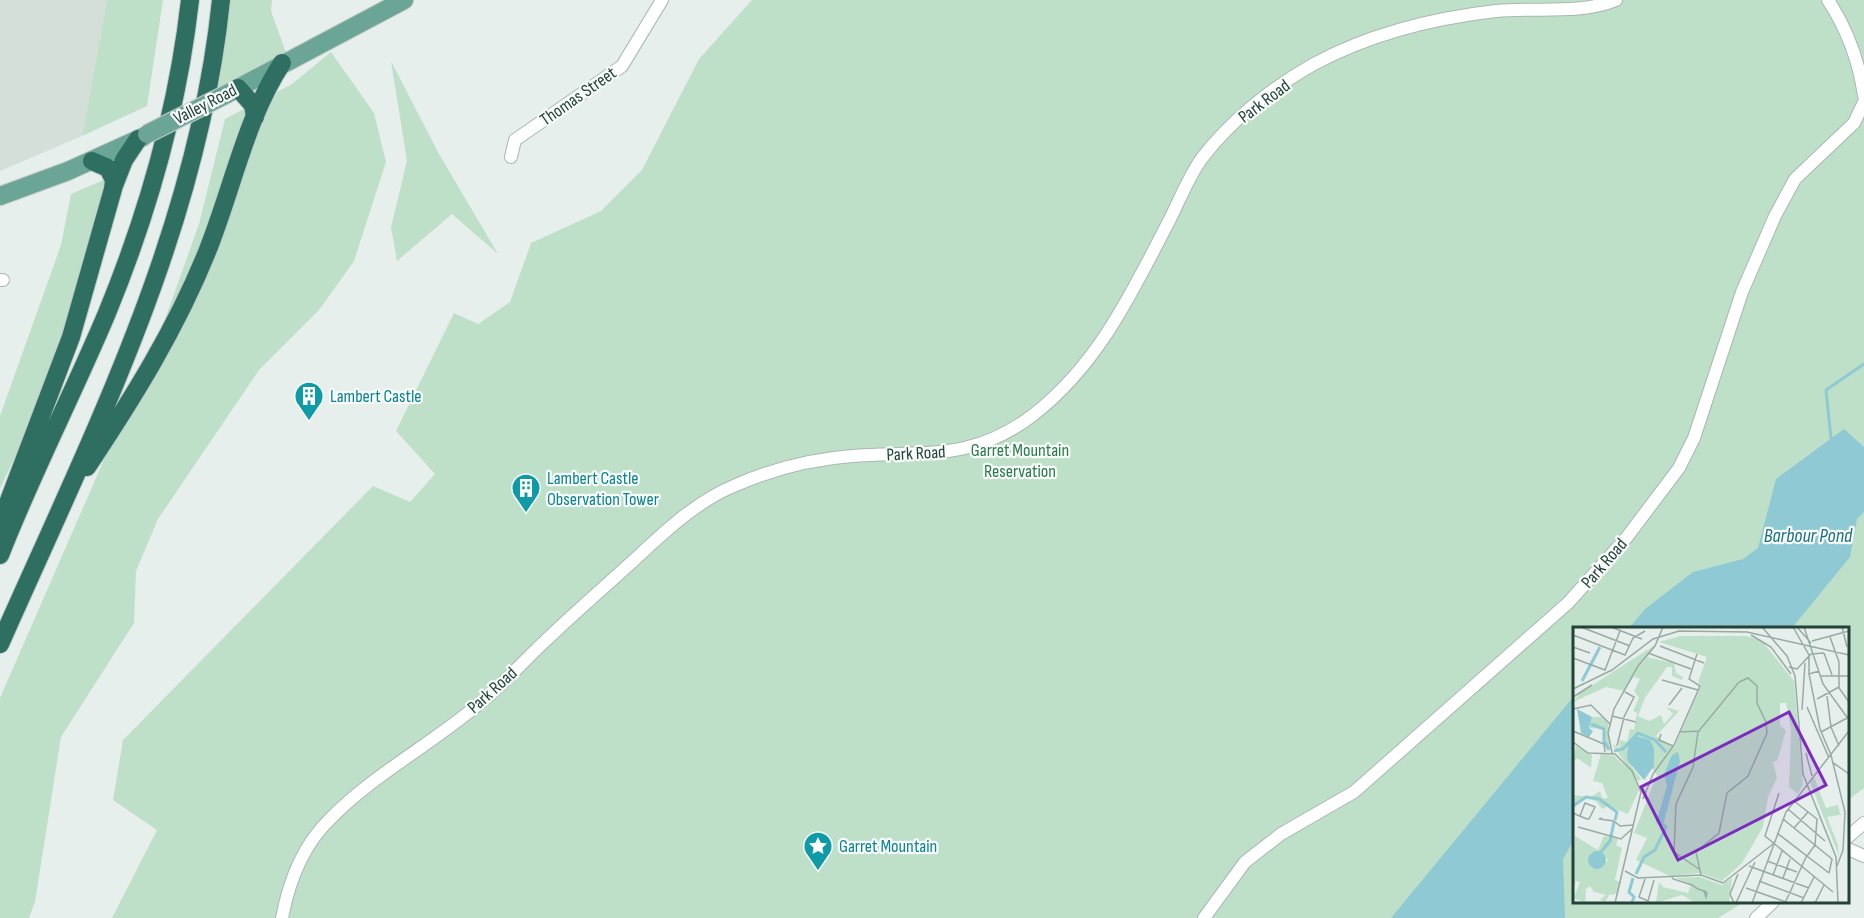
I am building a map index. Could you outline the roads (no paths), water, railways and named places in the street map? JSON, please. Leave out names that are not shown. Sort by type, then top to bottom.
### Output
[{"type":"highway","points":[[0,555],[97,337],[133,246],[172,107],[190,0]]},
{"type":"highway","points":[[0,644],[125,358],[167,248],[201,123],[220,0]]},
{"type":"highway","points":[[60,508],[136,394],[184,304],[211,243],[255,117],[269,83],[282,63]]},
{"type":"highway","points":[[232,91],[253,105],[255,117]]},
{"type":"highway","points":[[0,524],[70,337],[113,189],[124,160],[142,137]]},
{"type":"highway","points":[[92,161],[108,168],[114,180],[113,189]]},
{"type":"main road","name":"Valley Road","points":[[0,196],[92,161],[142,137],[402,0]]},
{"type":"street","name":"Thomas Street","points":[[511,157],[515,140],[622,66],[662,0]]},
{"type":"street","name":"Park Road","points":[[282,918],[287,891],[296,867],[310,841],[330,818],[375,781],[481,703],[578,610],[676,521],[731,486],[774,471],[812,460],[854,456],[940,454],[1001,437],[1032,416],[1064,389],[1107,337],[1201,160],[1232,124],[1273,92],[1315,64],[1391,32],[1497,11],[1576,8],[1616,0]]},
{"type":"street","points":[[1828,0],[1843,23],[1861,74],[1864,96]]},
{"type":"street","name":"Park Road","points":[[1204,918],[1245,862],[1281,834],[1354,792],[1568,603],[1627,537],[1679,468],[1694,438],[1742,292],[1795,179],[1854,123],[1864,102]]},
{"type":"street","points":[[1849,836],[1864,823]]},
{"type":"street","points":[[1849,849],[1864,856]]},
{"type":"street","points":[[1756,918],[1772,903]]},
{"type":"water","name":"Barbour Pond","points":[[1844,429],[1864,447],[1864,512],[1857,519],[1850,557],[1793,627],[1630,627],[1645,609],[1693,572],[1743,559],[1758,548],[1776,479]]},
{"type":"water","points":[[1573,697],[1573,842],[1563,859],[1565,918],[1391,918]]},
{"type":"waterway","points":[[1831,438],[1826,390],[1864,364]]},
{"type":"place","name":"Lambert Castle","points":[[309,422]]},
{"type":"place","name":"Lambert Castle Observation Tower","points":[[526,514]]},
{"type":"place","name":"Garret Mountain","points":[[818,872]]},
{"type":"park label","name":"Garret Mountain Reservation","points":[[1020,460]]}]
